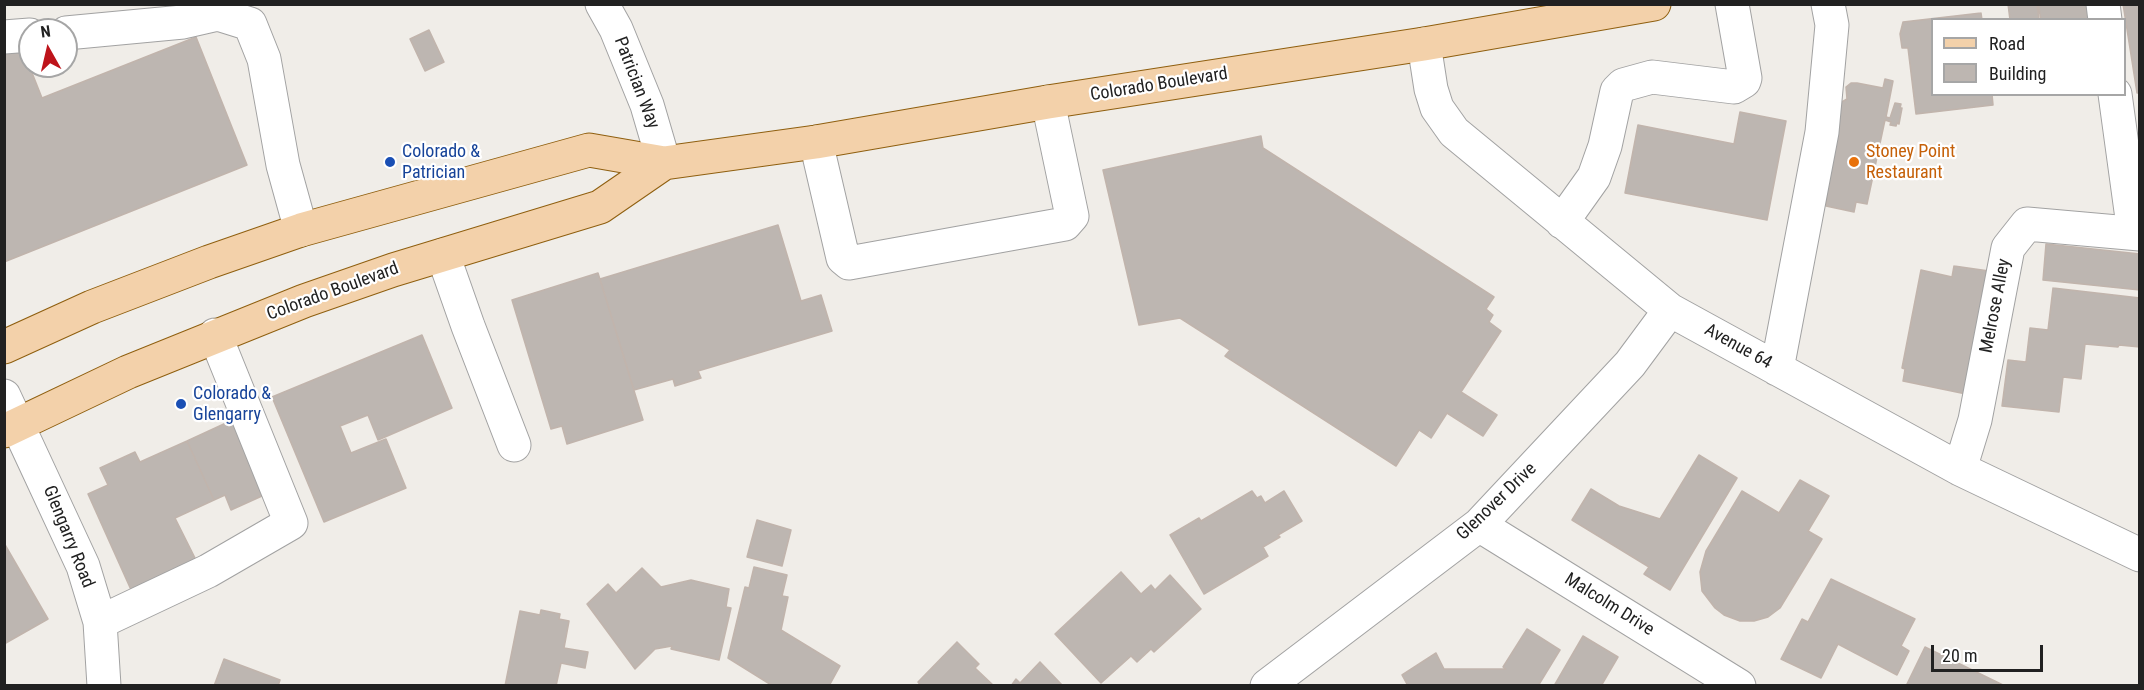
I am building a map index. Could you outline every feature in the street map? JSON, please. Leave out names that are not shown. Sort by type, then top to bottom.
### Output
[{"type":"main road","name":"Colorado Boulevard","points":[[4,347],[92,307],[301,230],[589,150],[664,163],[816,142],[1048,102],[1424,44],[1654,4]]},
{"type":"main road","name":"Colorado Boulevard","points":[[9,417],[326,293],[393,270],[600,207],[664,163]]},
{"type":"street","points":[[1562,222],[1594,177],[1605,146],[1617,91],[1623,84],[1652,77],[1734,87],[1744,81],[1732,4]]},
{"type":"street","points":[[1776,369],[1822,132],[1832,25],[1828,4]]},
{"type":"street","points":[[78,32],[183,22],[218,14],[249,24],[264,59],[283,165],[301,230]]},
{"type":"street","name":"Patrician Way","points":[[609,17],[647,105],[664,163]]},
{"type":"street","name":"Avenue 64","points":[[1424,44],[1431,89],[1437,108],[1454,132],[1670,310],[1960,469],[2139,555]]},
{"type":"street","points":[[2115,96],[2137,234]]},
{"type":"street","points":[[816,142],[843,258],[849,263],[1065,224],[1072,216],[1048,102]]},
{"type":"street","name":"Melrose Alley","points":[[1960,469],[1975,420],[2008,248],[2027,224],[2137,234]]},
{"type":"street","points":[[443,255],[514,445]]},
{"type":"street","name":"Glenover Drive","points":[[1267,686],[1479,525],[1630,364],[1670,310]]},
{"type":"street","points":[[100,622],[208,571],[291,523],[215,335]]},
{"type":"street","name":"Glengarry Road","points":[[9,417],[83,566],[100,622],[100,682]]},
{"type":"street","name":"Malcolm Drive","points":[[1479,525],[1739,686]]},
{"type":"building","points":[[2008,4],[2037,4],[2039,18],[2010,18]]},
{"type":"building","points":[[2038,4],[2091,4],[2093,18],[2041,18]]},
{"type":"building","points":[[2123,4],[2140,4],[2140,93],[2137,93]]},
{"type":"building","points":[[1981,13],[1982,18],[1938,18]]},
{"type":"building","points":[[1931,19],[1931,96],[1992,96],[1993,105],[1916,114],[1908,48],[1902,48],[1900,34],[1903,22]]},
{"type":"building","points":[[429,30],[444,62],[425,71],[410,39]]},
{"type":"building","points":[[196,37],[247,165],[4,262],[4,51],[17,46],[18,78],[34,78],[42,98]]},
{"type":"building","name":"Stoney Point Restaurant","points":[[1885,79],[1893,81],[1886,117],[1890,118],[1895,103],[1901,104],[1900,108],[1902,108],[1899,124],[1890,125],[1891,122],[1885,120],[1867,204],[1856,202],[1854,212],[1826,206],[1827,196],[1825,196],[1840,103],[1847,99],[1846,87],[1851,83],[1857,83],[1883,88]]},
{"type":"building","points":[[1740,112],[1786,121],[1767,220],[1625,193],[1638,125],[1734,144]]},
{"type":"building","points":[[1261,136],[1263,148],[1494,297],[1486,309],[1493,315],[1489,322],[1501,331],[1461,392],[1497,415],[1483,436],[1447,413],[1431,438],[1419,430],[1396,466],[1225,356],[1230,350],[1180,318],[1139,325],[1103,170]]},
{"type":"building","points":[[778,225],[801,301],[821,295],[832,331],[698,371],[701,378],[675,386],[673,379],[634,390],[600,279]]},
{"type":"building","points":[[2046,244],[2140,254],[2140,290],[2043,280]]},
{"type":"building","points":[[1954,266],[1989,271],[1966,394],[1903,381],[1905,369],[1902,368],[1921,270],[1952,277]]},
{"type":"building","points":[[598,273],[643,420],[567,444],[562,426],[551,429],[512,300]]},
{"type":"building","points":[[2053,288],[2140,298],[2140,347],[2085,344],[2081,379],[2063,377],[2059,412],[2002,406],[2008,360],[2026,362],[2030,328],[2048,330]]},
{"type":"building","points":[[422,335],[452,408],[378,440],[368,415],[340,426],[351,453],[386,439],[406,488],[324,522],[272,397]]},
{"type":"building","points":[[239,417],[273,491],[231,510],[225,495],[214,500],[187,441]]},
{"type":"building","points":[[187,441],[214,500],[175,518],[197,562],[132,592],[88,494],[108,485],[100,468],[135,452],[140,462]]},
{"type":"building","points":[[1699,455],[1737,478],[1670,590],[1644,574],[1649,567],[1572,520],[1591,489],[1619,506],[1660,519]]},
{"type":"building","points":[[1800,480],[1829,496],[1808,531],[1822,539],[1780,608],[1768,617],[1754,621],[1740,621],[1724,615],[1715,608],[1702,591],[1700,572],[1706,551],[1742,491],[1779,513]]},
{"type":"building","points":[[1252,491],[1257,498],[1261,496],[1265,503],[1284,491],[1302,521],[1263,547],[1268,556],[1204,594],[1170,535],[1199,518],[1201,521]]},
{"type":"building","points":[[757,520],[791,530],[782,566],[747,557]]},
{"type":"building","points":[[4,543],[48,619],[4,644]]},
{"type":"building","points":[[754,567],[787,575],[782,596],[788,597],[781,630],[840,666],[829,686],[773,686],[728,658],[745,587],[749,588]]},
{"type":"building","points":[[642,568],[661,587],[691,580],[729,589],[726,607],[731,608],[719,660],[671,649],[672,646],[655,649],[635,669],[587,604],[608,584],[616,593]]},
{"type":"building","points":[[1121,572],[1141,594],[1151,585],[1155,590],[1170,575],[1201,609],[1154,652],[1151,649],[1137,662],[1131,656],[1101,683],[1055,634]]},
{"type":"building","points":[[1831,579],[1915,619],[1901,646],[1909,651],[1897,675],[1838,644],[1821,678],[1781,659],[1802,619],[1808,622]]},
{"type":"building","points":[[541,610],[560,614],[559,619],[569,621],[564,648],[588,652],[585,668],[561,663],[556,686],[505,686],[520,611],[540,615]]},
{"type":"building","points":[[1527,629],[1560,650],[1538,686],[1408,686],[1402,675],[1436,653],[1444,669],[1506,669],[1503,667]]},
{"type":"building","points":[[1583,636],[1618,657],[1601,686],[1554,686]]},
{"type":"building","points":[[957,642],[979,664],[975,668],[994,686],[921,686],[918,682]]},
{"type":"building","points":[[1925,647],[2005,686],[1906,686]]},
{"type":"building","points":[[224,659],[280,680],[278,686],[214,686]]},
{"type":"building","points":[[1040,662],[1063,686],[1011,686],[1016,679],[1020,683]]},
{"type":"place","name":"Colorado & Patrician","points":[[390,162]]},
{"type":"place","name":"Stoney Point Restaurant","points":[[1854,162]]},
{"type":"place","name":"Colorado & Glengarry","points":[[181,404]]}]
